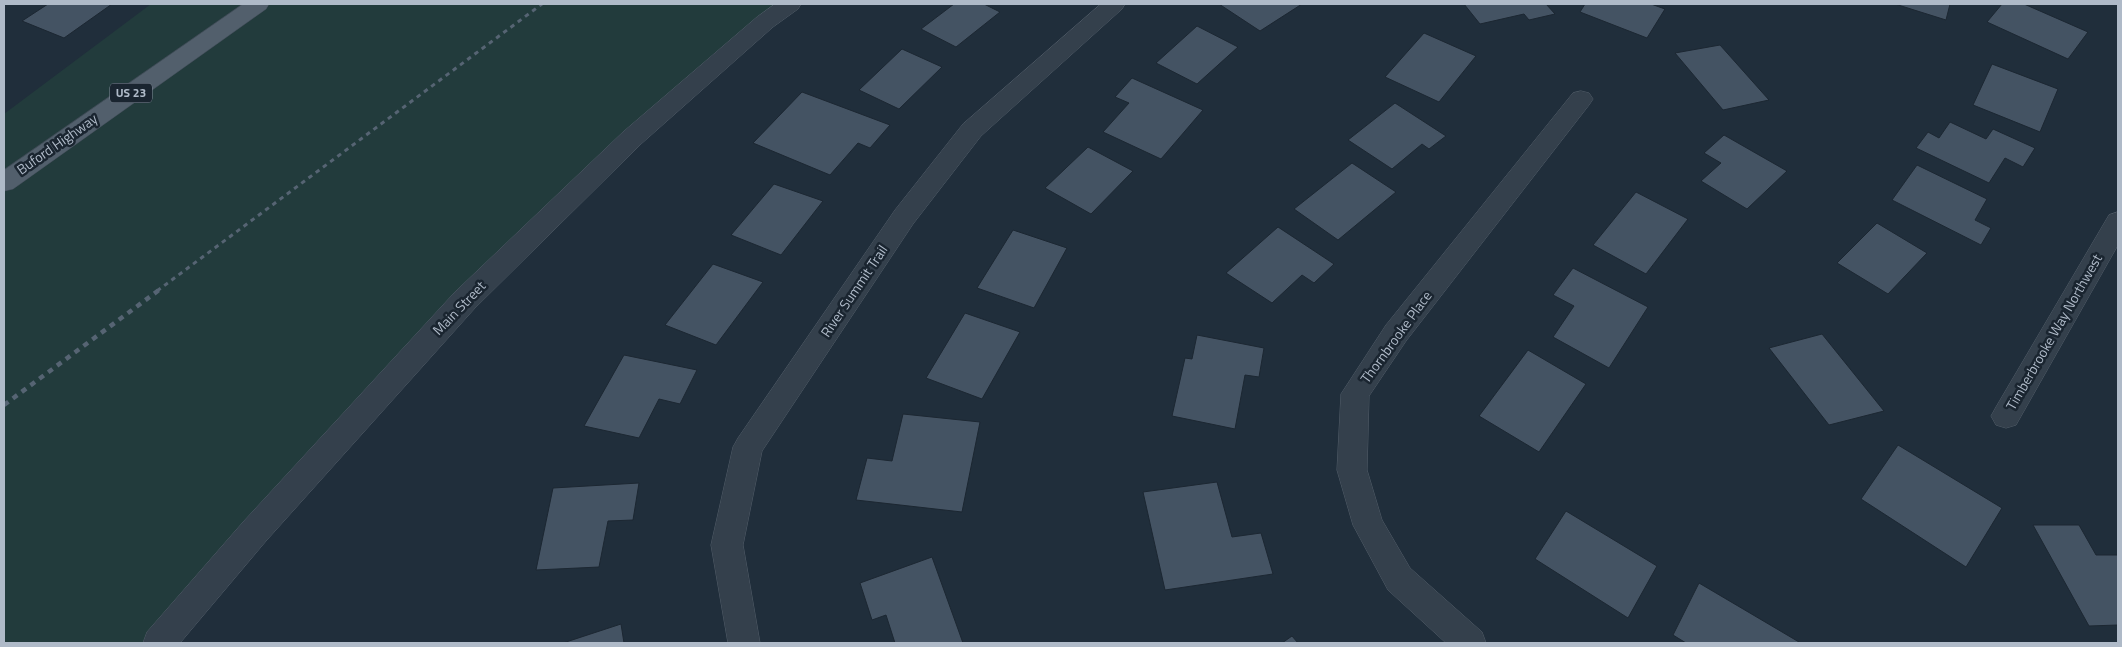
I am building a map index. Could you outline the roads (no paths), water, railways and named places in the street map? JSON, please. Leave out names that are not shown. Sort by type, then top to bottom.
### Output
[{"type":"main road","name":"Buford Highway","points":[[4,182],[258,4]]},
{"type":"street","name":"Main Street","points":[[159,643],[255,531],[466,300],[632,138],[765,22],[790,4]]},
{"type":"street","name":"River Summit Trail","points":[[744,643],[727,545],[748,447],[904,217],[972,130],[1114,4]]},
{"type":"street","name":"Thornbrooke Place","points":[[1470,643],[1399,579],[1368,525],[1352,470],[1355,394],[1396,333],[1581,99]]},
{"type":"street","name":"Timberbrooke Way Northwest","points":[[2006,416],[2118,222]]},
{"type":"railway","points":[[157,291],[542,4]]},
{"type":"railway","points":[[4,405],[159,290]]}]
